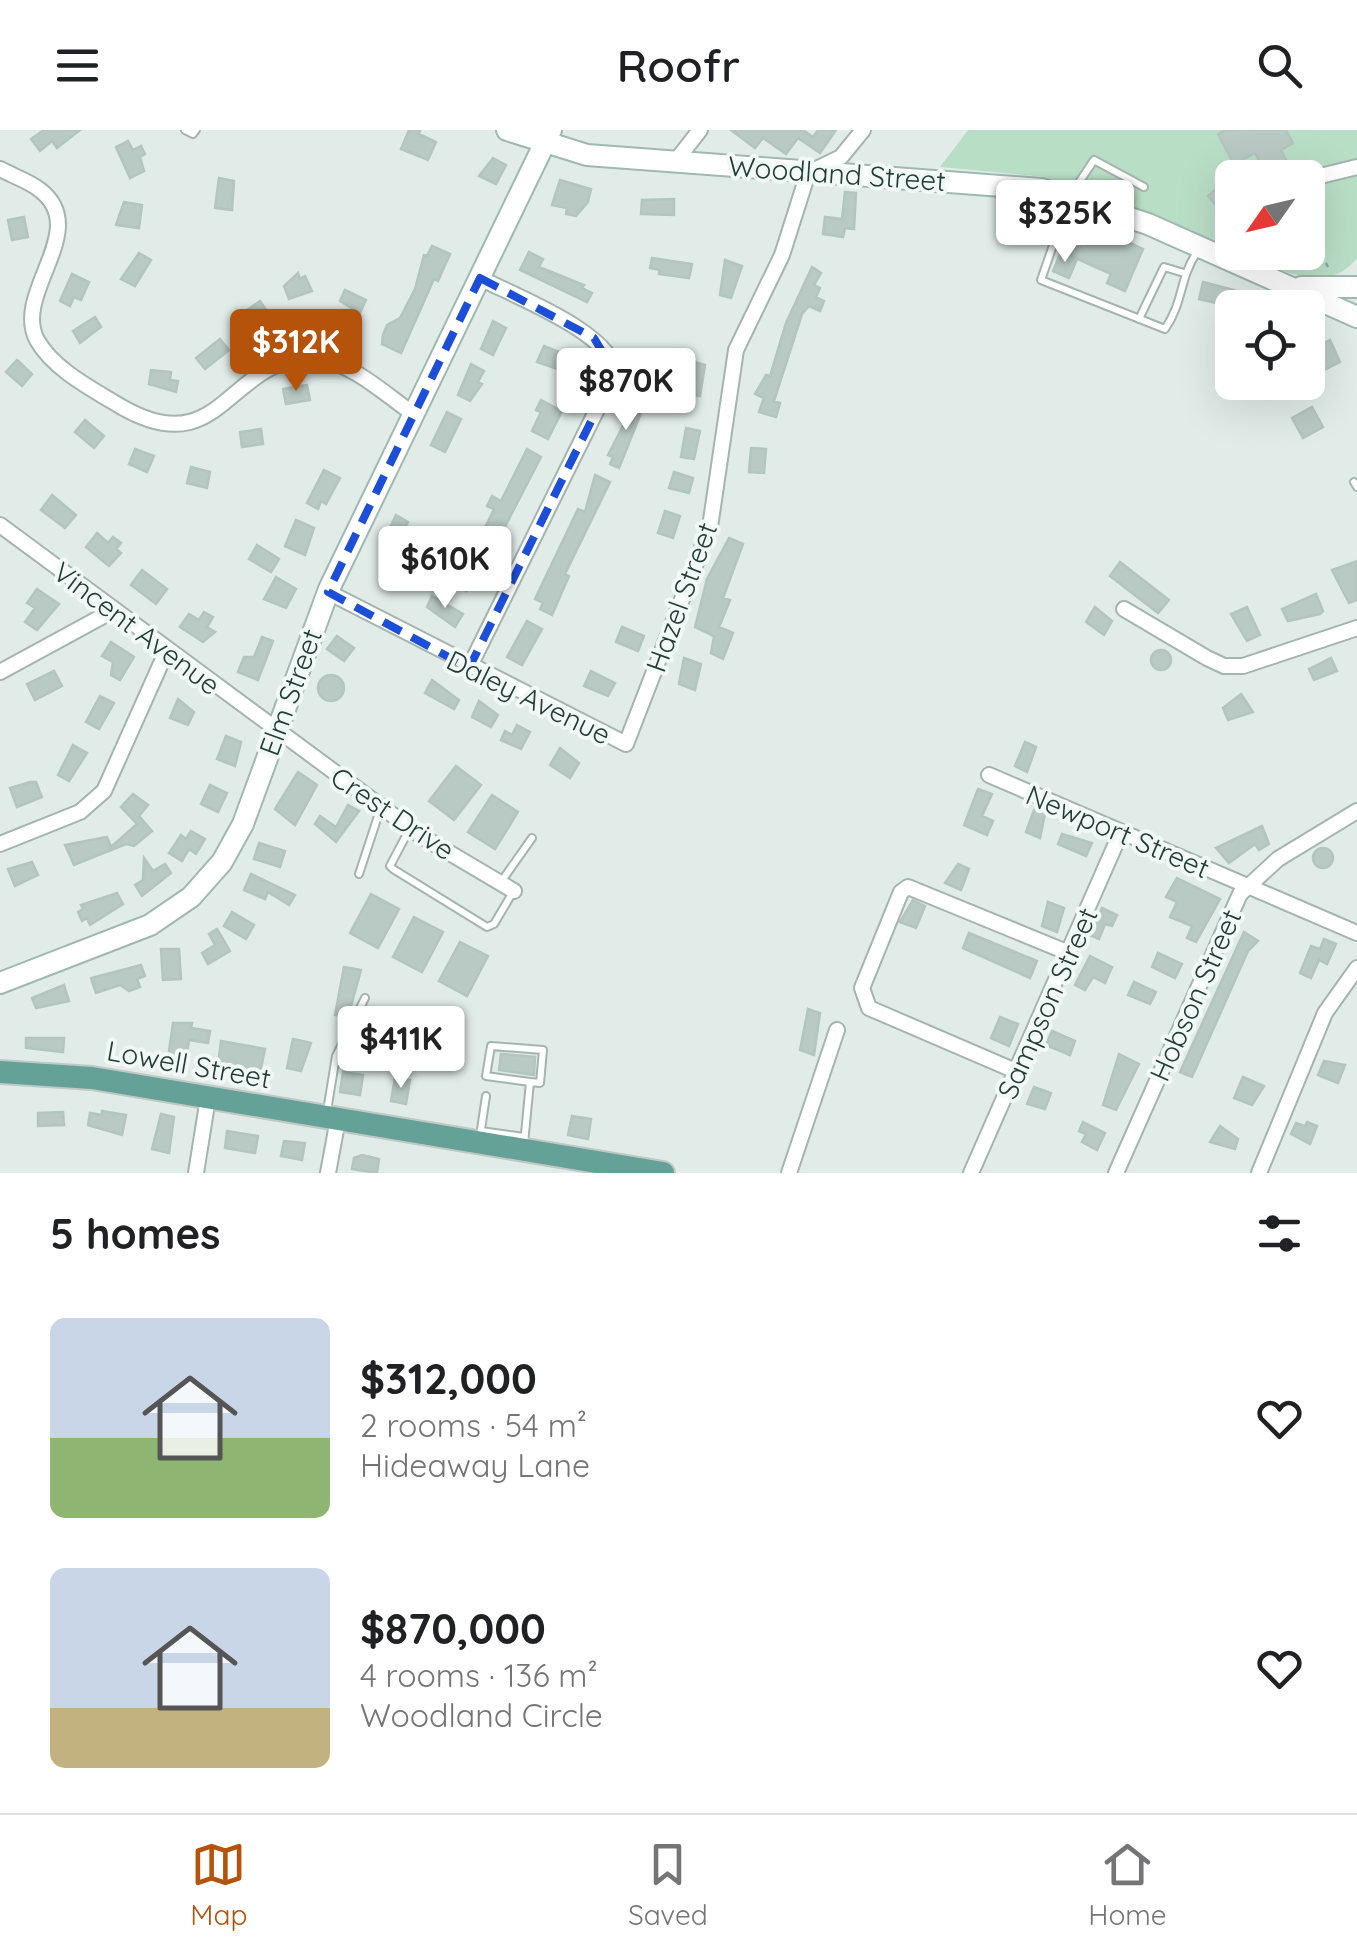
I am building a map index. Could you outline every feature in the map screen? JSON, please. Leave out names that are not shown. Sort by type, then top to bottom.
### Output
[{"type":"main road","name":"Lowell Street","points":[[0,1072],[92,1078],[332,1118],[480,1137],[662,1173]]},
{"type":"street","name":"Woodland Street","points":[[506,130],[548,137],[586,155],[1042,189],[1070,196],[1210,251],[1355,313]]},
{"type":"street","points":[[675,162],[700,130]]},
{"type":"street","points":[[808,174],[842,158],[863,130]]},
{"type":"street","name":"Elm Street","points":[[0,983],[137,931],[191,897],[234,843],[328,592],[548,137]]},
{"type":"street","points":[[1325,175],[1357,167]]},
{"type":"street","points":[[0,169],[40,190],[55,217],[56,243],[31,306],[38,342],[77,378],[122,407],[160,425],[185,425],[269,370],[317,359],[352,373],[415,415]]},
{"type":"street","name":"Hazel Street","points":[[626,744],[710,527],[736,350],[782,255],[808,174]]},
{"type":"street","points":[[1210,251],[1215,248]]},
{"type":"street","points":[[1343,284],[1357,274]]},
{"type":"street","points":[[469,668],[615,373],[611,356],[594,338],[480,278]]},
{"type":"street","name":"Woodland Street","points":[[1294,287],[1343,284]]},
{"type":"street","name":"Vincent Avenue","points":[[0,525],[275,731]]},
{"type":"street","name":"Daley Avenue","points":[[328,592],[469,668],[626,744]]},
{"type":"street","points":[[1124,609],[1224,666],[1243,666],[1357,628]]},
{"type":"street","points":[[0,672],[114,610]]},
{"type":"street","points":[[0,844],[80,812],[104,791],[167,650]]},
{"type":"street","name":"Crest Drive","points":[[275,731],[410,828],[507,887]]},
{"type":"street","name":"Newport Street","points":[[989,776],[1357,933]]},
{"type":"street","name":"Hobson Street","points":[[1116,1173],[1232,908],[1246,886],[1278,859],[1357,811]]},
{"type":"street","name":"Sampson Street","points":[[971,1173],[1121,832]]},
{"type":"street","points":[[1018,1072],[869,1008],[864,997],[870,967],[908,887],[1069,954]]},
{"type":"street","points":[[1260,1173],[1326,1013],[1357,968]]},
{"type":"street","points":[[790,1173],[837,1030]]},
{"type":"street","points":[[196,1173],[208,1098]]},
{"type":"street","points":[[328,1173],[332,1118]]},
{"type":"lane","points":[[185,130],[193,134],[196,130]]},
{"type":"lane","points":[[1144,187],[1094,160],[1070,196],[1041,280],[1165,329],[1182,304],[1184,273],[1210,251]]},
{"type":"lane","points":[[1139,319],[1164,267],[1184,273]]},
{"type":"lane","points":[[358,874],[381,806]]},
{"type":"lane","points":[[410,828],[390,866],[487,927],[494,924],[507,887],[532,838]]},
{"type":"lane","points":[[332,1118],[336,1056],[365,998]]},
{"type":"lane","points":[[491,1046],[543,1050],[540,1083],[530,1082],[486,1076],[491,1046]]},
{"type":"lane","points":[[524,1144],[530,1082]]},
{"type":"lane","points":[[480,1137],[486,1096]]},
{"type":"path","points":[[1325,255],[1343,284]]},
{"type":"highlighted area","points":[[480,278],[594,338],[615,373],[469,668],[328,592]]},
{"type":"green space","points":[[968,130],[1357,130],[1357,258],[1345,270],[1331,276],[1316,278],[1282,270],[1325,270],[1325,160],[1215,160],[1215,242],[1135,207],[1046,177],[940,167]]},
{"type":"building","points":[[44,130],[80,130],[57,148],[52,141],[40,151],[31,139]]},
{"type":"building","points":[[409,130],[420,130],[419,134],[436,142],[428,160],[401,149]]},
{"type":"building","points":[[731,130],[803,130],[813,137],[818,130],[836,130],[820,153],[798,138],[786,154],[763,138],[755,148]]},
{"type":"building","points":[[1226,130],[1286,130],[1293,143],[1281,150],[1286,160],[1259,160],[1255,153],[1232,160],[1218,134]]},
{"type":"building","points":[[128,141],[133,150],[141,146],[145,154],[140,157],[144,171],[130,178],[116,147]]},
{"type":"building","points":[[493,158],[506,165],[496,184],[479,176]]},
{"type":"building","points":[[219,178],[234,181],[232,210],[215,208]]},
{"type":"building","points":[[560,180],[591,189],[588,202],[576,216],[566,214],[567,208],[552,205]]},
{"type":"building","points":[[845,192],[856,193],[854,229],[845,228],[843,237],[823,234],[825,217],[842,219]]},
{"type":"building","points":[[674,199],[674,215],[641,214],[642,200]]},
{"type":"building","points":[[124,202],[142,205],[139,228],[116,225]]},
{"type":"building","points":[[24,217],[28,237],[12,240],[8,220]]},
{"type":"building","points":[[1085,223],[1143,249],[1125,291],[1107,283],[1111,274],[1071,256]]},
{"type":"building","points":[[432,246],[450,254],[438,281],[434,279],[401,353],[382,344],[383,335],[387,325],[400,318],[415,289],[424,255]]},
{"type":"building","points":[[529,252],[543,259],[539,267],[584,285],[582,288],[592,293],[587,302],[520,270]]},
{"type":"building","points":[[1061,252],[1077,259],[1069,278],[1053,271]]},
{"type":"building","points":[[139,253],[151,260],[135,286],[121,279]]},
{"type":"building","points":[[652,258],[692,264],[689,278],[659,274],[660,270],[650,268]]},
{"type":"building","points":[[725,260],[742,266],[731,298],[720,295]]},
{"type":"building","points":[[812,267],[821,273],[814,285],[820,288],[816,297],[824,301],[820,311],[809,306],[802,314],[774,401],[780,403],[776,417],[759,412],[764,398],[755,394],[766,375],[770,376],[786,323]]},
{"type":"building","points":[[298,273],[300,279],[305,276],[312,291],[289,299],[284,286]]},
{"type":"building","points":[[72,274],[89,282],[81,300],[74,297],[70,306],[60,301]]},
{"type":"building","points":[[1203,282],[1233,290],[1215,290],[1215,303],[1199,299]]},
{"type":"building","points":[[345,290],[366,300],[360,313],[340,301]]},
{"type":"building","points":[[260,301],[269,314],[243,328],[236,318]]},
{"type":"building","points":[[95,317],[101,327],[80,343],[73,331]]},
{"type":"building","points":[[493,321],[506,328],[493,355],[481,349]]},
{"type":"building","points":[[220,339],[229,350],[205,369],[196,358]]},
{"type":"building","points":[[1330,340],[1340,362],[1325,370],[1325,342]]},
{"type":"building","points":[[544,346],[581,361],[575,375],[537,362]]},
{"type":"building","points":[[647,353],[673,365],[670,375],[659,372],[653,388],[638,384]]},
{"type":"building","points":[[17,360],[32,374],[22,386],[6,372]]},
{"type":"building","points":[[694,362],[705,365],[700,396],[685,393]]},
{"type":"building","points":[[471,364],[484,371],[478,382],[482,384],[470,401],[458,395]]},
{"type":"building","points":[[151,370],[171,372],[170,380],[178,381],[176,392],[149,384]]},
{"type":"building","points":[[307,385],[310,400],[286,404],[283,389]]},
{"type":"building","points":[[631,399],[643,408],[619,468],[610,464],[613,457],[608,455],[627,418],[622,416]]},
{"type":"building","points":[[541,400],[562,411],[548,439],[532,431],[541,412],[536,410]]},
{"type":"building","points":[[1312,407],[1323,427],[1303,438],[1292,418]]},
{"type":"building","points":[[447,412],[461,419],[445,452],[431,445]]},
{"type":"building","points":[[85,420],[104,436],[94,448],[75,432]]},
{"type":"building","points":[[686,428],[700,431],[694,459],[681,457]]},
{"type":"building","points":[[261,429],[263,444],[242,447],[240,432]]},
{"type":"building","points":[[751,448],[766,449],[764,473],[749,472]]},
{"type":"building","points":[[135,449],[154,456],[147,472],[129,464]]},
{"type":"building","points":[[527,449],[541,457],[498,540],[483,532],[494,509],[487,506],[492,496],[501,501]]},
{"type":"building","points":[[191,467],[210,472],[207,488],[187,483]]},
{"type":"building","points":[[324,470],[340,478],[326,504],[321,501],[318,509],[307,503]]},
{"type":"building","points":[[674,472],[693,478],[689,493],[669,488]]},
{"type":"building","points":[[595,475],[610,482],[565,574],[569,576],[552,615],[540,609],[543,603],[535,599],[578,509],[585,512]]},
{"type":"building","points":[[52,495],[76,515],[65,528],[41,510]]},
{"type":"building","points":[[665,511],[680,516],[673,538],[658,533]]},
{"type":"building","points":[[396,515],[408,522],[393,549],[383,543]]},
{"type":"building","points":[[296,520],[314,528],[305,555],[285,546]]},
{"type":"building","points":[[97,533],[108,543],[113,537],[121,543],[116,549],[121,553],[109,566],[86,547]]},
{"type":"building","points":[[729,538],[743,544],[723,598],[730,600],[719,627],[733,633],[723,659],[711,653],[714,636],[695,627],[707,579]]},
{"type":"building","points":[[257,545],[279,559],[271,572],[249,559]]},
{"type":"building","points":[[474,556],[488,564],[477,583],[472,581],[466,591],[458,586]]},
{"type":"building","points":[[1357,561],[1357,600],[1349,603],[1332,570]]},
{"type":"building","points":[[1120,562],[1169,600],[1158,613],[1110,576]]},
{"type":"building","points":[[142,570],[167,589],[156,604],[131,585]]},
{"type":"building","points":[[276,577],[296,589],[286,608],[264,599]]},
{"type":"building","points":[[37,589],[59,604],[37,630],[25,622],[35,608],[27,603]]},
{"type":"building","points":[[1316,594],[1323,611],[1320,614],[1288,621],[1282,609]]},
{"type":"building","points":[[432,596],[463,614],[455,627],[427,607]]},
{"type":"building","points":[[1095,607],[1112,621],[1104,635],[1086,622]]},
{"type":"building","points":[[1247,607],[1260,635],[1247,641],[1231,614]]},
{"type":"building","points":[[204,612],[213,617],[207,627],[215,632],[203,642],[180,627],[189,614],[199,620]]},
{"type":"building","points":[[527,621],[542,629],[522,665],[507,657]]},
{"type":"building","points":[[622,627],[644,636],[638,651],[616,642]]},
{"type":"building","points":[[337,636],[354,648],[344,661],[327,649]]},
{"type":"building","points":[[262,637],[273,641],[258,680],[238,672],[244,657],[254,657]]},
{"type":"building","points":[[111,642],[134,657],[120,680],[111,675],[113,662],[102,656]]},
{"type":"building","points":[[1161,650],[1171,660],[1161,670],[1151,660]]},
{"type":"building","points":[[684,658],[701,664],[695,690],[679,684]]},
{"type":"building","points":[[1331,658],[1337,671],[1314,680],[1309,669]]},
{"type":"building","points":[[54,671],[62,686],[35,700],[27,684]]},
{"type":"building","points":[[591,671],[615,683],[608,696],[584,686]]},
{"type":"building","points":[[331,675],[340,679],[344,688],[340,697],[331,701],[322,697],[318,688],[322,679]]},
{"type":"building","points":[[432,680],[459,700],[454,709],[425,693]]},
{"type":"building","points":[[1241,694],[1253,712],[1228,720],[1223,708]]},
{"type":"building","points":[[100,696],[114,703],[99,729],[86,722]]},
{"type":"building","points":[[178,699],[194,712],[188,725],[170,718]]},
{"type":"building","points":[[479,701],[498,715],[491,727],[472,717]]},
{"type":"building","points":[[517,725],[530,732],[521,749],[501,740],[505,731],[512,735]]},
{"type":"building","points":[[226,736],[241,742],[235,766],[217,759]]},
{"type":"building","points":[[1025,742],[1036,747],[1027,772],[1015,766]]},
{"type":"building","points":[[73,745],[87,753],[69,781],[58,775]]},
{"type":"building","points":[[560,748],[579,763],[570,778],[550,765]]},
{"type":"building","points":[[456,766],[481,785],[454,820],[429,801]]},
{"type":"building","points":[[298,772],[317,785],[295,825],[275,809]]},
{"type":"building","points":[[36,782],[42,797],[17,807],[10,788]]},
{"type":"building","points":[[210,785],[227,793],[218,812],[201,804]]},
{"type":"building","points":[[978,789],[992,794],[982,816],[993,821],[987,835],[964,825]]},
{"type":"building","points":[[133,794],[148,805],[139,816],[152,831],[134,846],[126,844],[74,865],[65,845],[107,837],[111,847],[137,824],[121,807]]},
{"type":"building","points":[[492,795],[518,812],[495,849],[468,832]]},
{"type":"building","points":[[348,805],[359,811],[336,842],[315,824],[320,816],[336,827]]},
{"type":"building","points":[[1034,810],[1045,814],[1040,838],[1026,832]]},
{"type":"building","points":[[1262,826],[1269,844],[1259,850],[1255,844],[1229,863],[1216,848]]},
{"type":"building","points":[[191,831],[205,839],[196,854],[189,849],[182,861],[169,853],[181,835],[186,839]]},
{"type":"building","points":[[1062,834],[1092,843],[1086,856],[1058,844]]},
{"type":"building","points":[[259,843],[285,851],[280,867],[254,859]]},
{"type":"building","points":[[1323,848],[1333,858],[1323,868],[1313,858]]},
{"type":"building","points":[[144,858],[153,871],[165,864],[171,873],[142,896],[135,885],[143,880]]},
{"type":"building","points":[[32,862],[38,875],[15,886],[8,869]]},
{"type":"building","points":[[958,864],[969,869],[961,890],[945,883]]},
{"type":"building","points":[[251,874],[295,895],[289,905],[268,892],[265,899],[244,890]]},
{"type":"building","points":[[1177,878],[1220,899],[1196,942],[1187,938],[1192,926],[1170,917],[1177,902],[1166,897]]},
{"type":"building","points":[[117,893],[123,904],[90,925],[87,918],[82,921],[78,912],[83,909],[81,905]]},
{"type":"building","points":[[371,894],[399,909],[378,948],[350,933]]},
{"type":"building","points":[[913,900],[925,906],[916,928],[900,922]]},
{"type":"building","points":[[1048,902],[1064,908],[1057,932],[1042,926]]},
{"type":"building","points":[[1102,908],[1117,915],[1112,926],[1105,924],[1099,939],[1090,935]]},
{"type":"building","points":[[232,912],[254,925],[246,939],[224,926]]},
{"type":"building","points":[[414,917],[443,932],[422,972],[393,957]]},
{"type":"building","points":[[217,929],[230,951],[208,964],[202,953],[215,945],[209,934]]},
{"type":"building","points":[[1244,932],[1258,941],[1248,951],[1192,1077],[1180,1072]]},
{"type":"building","points":[[969,933],[1037,961],[1030,978],[963,948]]},
{"type":"building","points":[[1324,939],[1336,944],[1327,964],[1319,960],[1311,978],[1300,973],[1311,946],[1320,949]]},
{"type":"building","points":[[460,942],[488,956],[467,996],[439,981]]},
{"type":"building","points":[[161,949],[179,949],[181,979],[163,980]]},
{"type":"building","points":[[1158,953],[1182,964],[1175,978],[1152,967]]},
{"type":"building","points":[[1090,956],[1112,967],[1105,983],[1093,977],[1085,990],[1075,985]]},
{"type":"building","points":[[141,965],[145,976],[137,979],[140,987],[129,991],[120,985],[96,993],[91,978]]},
{"type":"building","points":[[344,967],[361,970],[348,1017],[335,1015]]},
{"type":"building","points":[[1134,982],[1156,992],[1150,1004],[1128,995]]},
{"type":"building","points":[[64,985],[69,1001],[36,1008],[32,998]]},
{"type":"building","points":[[808,1009],[820,1013],[814,1055],[800,1050]]},
{"type":"building","points":[[1000,1017],[1018,1024],[1009,1046],[991,1038]]},
{"type":"building","points":[[173,1023],[192,1023],[191,1028],[210,1031],[208,1043],[189,1040],[186,1060],[168,1058]]},
{"type":"building","points":[[372,1027],[393,1030],[388,1062],[366,1058]]},
{"type":"building","points":[[1052,1031],[1075,1041],[1070,1055],[1046,1045]]},
{"type":"building","points":[[26,1038],[64,1038],[63,1052],[26,1048]]},
{"type":"building","points":[[293,1039],[311,1043],[301,1071],[287,1068]]},
{"type":"building","points":[[221,1041],[265,1049],[260,1073],[218,1065]]},
{"type":"building","points":[[501,1054],[535,1057],[534,1075],[499,1070]]},
{"type":"building","points":[[1119,1054],[1139,1064],[1116,1110],[1103,1105]]},
{"type":"building","points":[[1324,1061],[1345,1065],[1338,1083],[1318,1075]]},
{"type":"building","points":[[343,1072],[363,1075],[360,1095],[340,1092]]},
{"type":"building","points":[[1243,1077],[1264,1086],[1252,1105],[1234,1098]]},
{"type":"building","points":[[395,1078],[410,1080],[406,1104],[391,1101]]},
{"type":"building","points":[[1034,1087],[1051,1093],[1045,1109],[1027,1104]]},
{"type":"building","points":[[102,1111],[126,1115],[122,1135],[88,1125],[90,1113],[102,1115]]},
{"type":"building","points":[[63,1112],[64,1125],[38,1126],[38,1113]]},
{"type":"building","points":[[161,1114],[174,1117],[169,1153],[152,1149]]},
{"type":"building","points":[[572,1116],[591,1119],[588,1139],[568,1135]]},
{"type":"building","points":[[1083,1122],[1105,1133],[1097,1150],[1082,1142],[1086,1134],[1079,1131]]},
{"type":"building","points":[[1307,1122],[1317,1126],[1310,1144],[1291,1134],[1296,1123],[1305,1126]]},
{"type":"building","points":[[1220,1126],[1238,1139],[1235,1149],[1210,1142]]},
{"type":"building","points":[[227,1131],[258,1136],[255,1153],[225,1148]]},
{"type":"building","points":[[284,1141],[305,1143],[302,1160],[281,1156]]},
{"type":"building","points":[[362,1155],[379,1159],[377,1173],[352,1169],[354,1158]]}]
